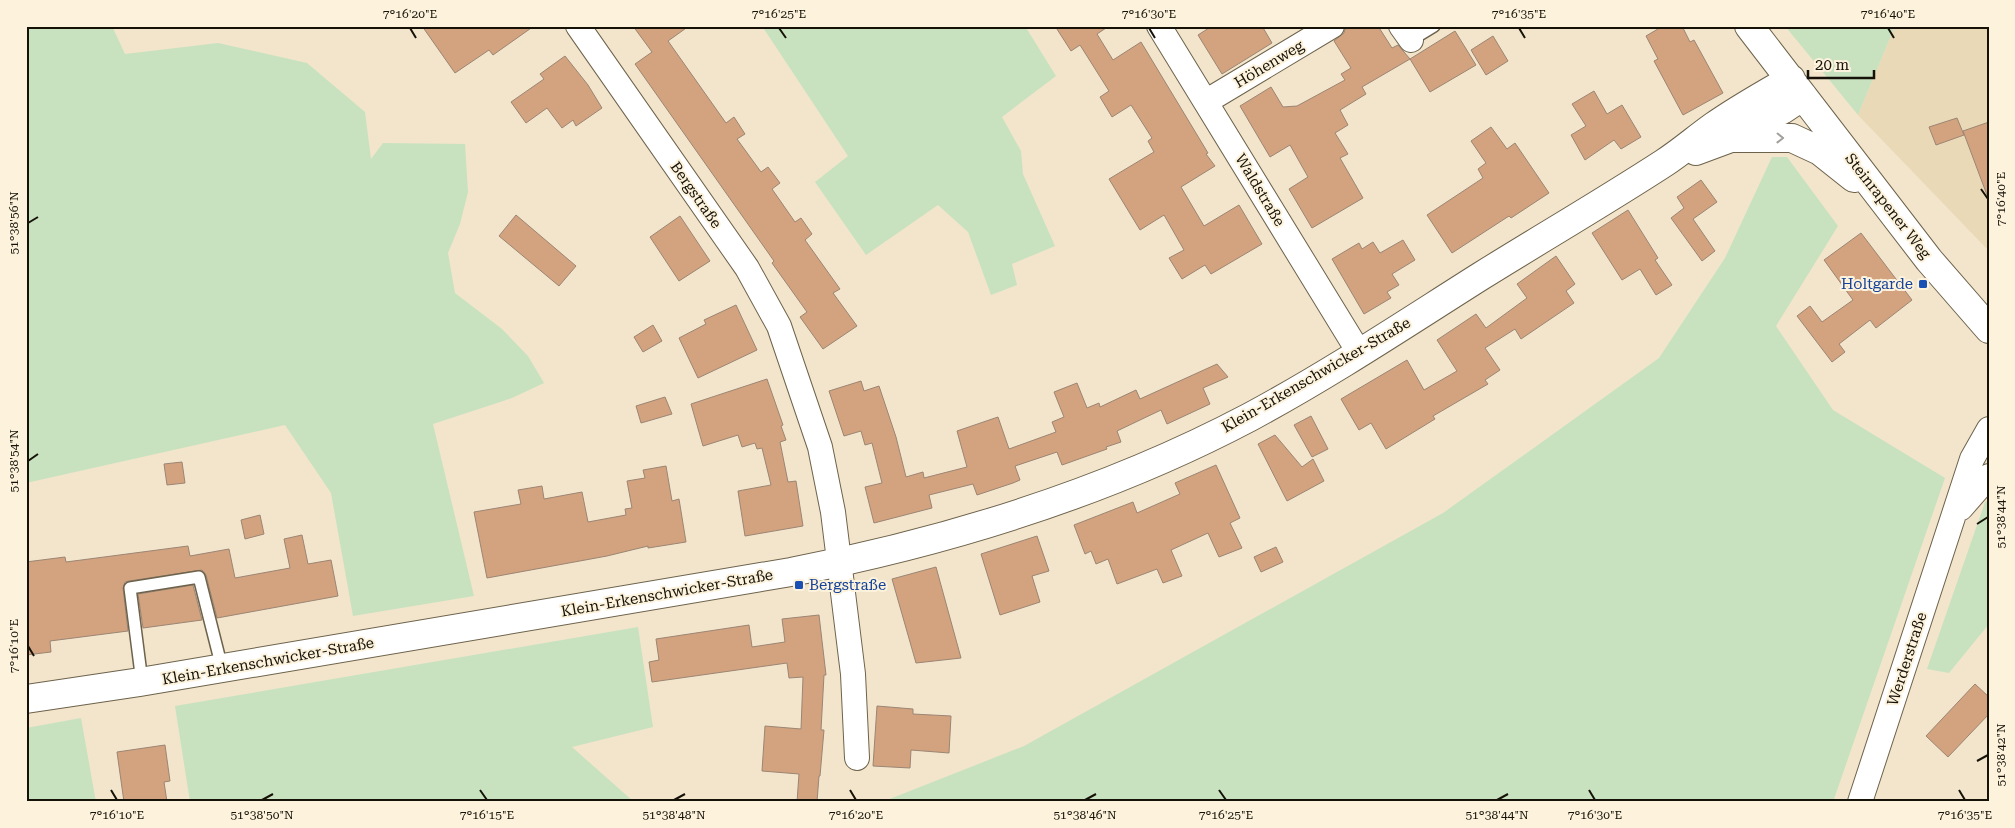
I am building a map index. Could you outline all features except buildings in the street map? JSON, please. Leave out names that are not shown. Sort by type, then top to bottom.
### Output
[{"type":"street","name":"Bergstraße","points":[[578,26],[747,268],[779,326],[820,447],[833,512],[853,674],[857,758]]},
{"type":"street","name":"Waldstraße","points":[[1160,26],[1360,354]]},
{"type":"street","name":"Höhenweg","points":[[1207,101],[1332,26]]},
{"type":"street","points":[[1749,26],[1797,87]]},
{"type":"street","name":"Klein-Erkenschwicker-Straße","points":[[1666,162],[1731,138],[1782,110],[1797,87]]},
{"type":"street","name":"Klein-Erkenschwicker-Straße","points":[[26,699],[142,682],[661,595],[840,562],[948,536],[1052,503],[1145,466],[1248,417],[1360,354],[1482,275],[1666,162],[1716,125],[1797,87]]},
{"type":"street","name":"Steinrapener Weg","points":[[1797,87],[1929,260],[1989,329]]},
{"type":"street","name":"Klein-Erkenschwicker-Straße","points":[[1731,138],[1792,138],[1820,151],[1886,204]]},
{"type":"street","name":"Werderstraße","points":[[1860,802],[1972,459],[1989,429]]},
{"type":"street","name":"Werderstraße","points":[[1954,515],[1989,476]]},
{"type":"lane","points":[[1406,33],[1434,26]]},
{"type":"lane","points":[[142,682],[130,588],[200,577],[222,668]]},
{"type":"shaded area","points":[[1895,26],[1989,26],[1989,251],[1858,115]]},
{"type":"green space","points":[[26,26],[112,26],[125,54],[218,43],[307,63],[365,112],[371,159],[383,143],[465,144],[468,192],[460,224],[448,253],[455,293],[502,329],[528,356],[544,383],[512,398],[433,424],[474,596],[353,616],[331,493],[285,425],[26,483]]},
{"type":"green space","points":[[762,26],[1025,26],[1056,76],[1002,117],[1021,151],[1023,174],[1055,246],[1012,264],[1017,285],[991,295],[968,232],[938,205],[866,255],[815,182],[848,156]]},
{"type":"green space","points":[[1785,26],[1895,26],[1858,115]]},
{"type":"green space","points":[[1772,157],[1787,157],[1838,226],[1776,326],[1833,410],[1945,478],[1833,802],[882,802],[1024,746],[1443,513],[1659,358],[1725,258]]},
{"type":"green space","points":[[1989,500],[1989,624],[1949,673],[1927,669],[1985,502]]},
{"type":"green space","points":[[638,627],[653,727],[572,747],[634,802],[190,802],[175,706]]},
{"type":"green space","points":[[81,718],[96,802],[26,802],[26,728]]},
{"type":"place","name":"Holtgarde","points":[[1923,284]]},
{"type":"place","name":"Bergstraße","points":[[799,585]]}]
